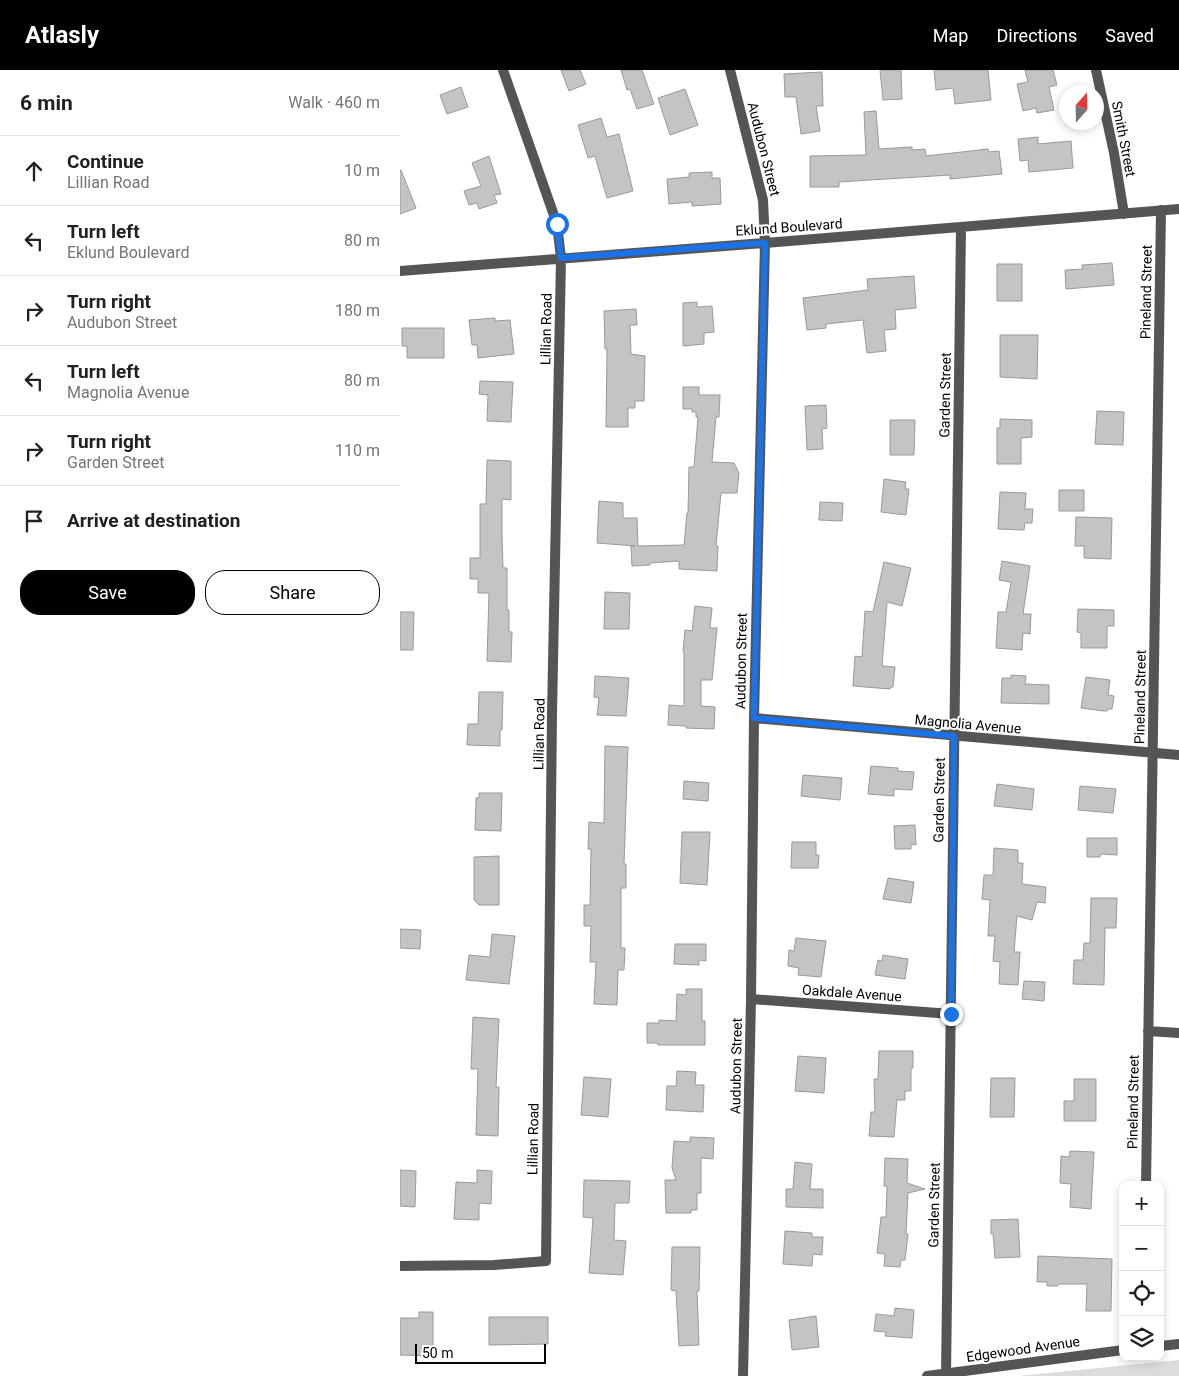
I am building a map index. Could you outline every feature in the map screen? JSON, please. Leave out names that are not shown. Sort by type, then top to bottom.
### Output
[{"type":"street","name":"Lillian Road","points":[[400,1266],[494,1265],[546,1261],[561,258],[557,224],[503,70]]},
{"type":"street","name":"Audubon Street","points":[[730,70],[763,200],[765,243],[754,718],[751,999],[743,1376]]},
{"type":"street","name":"Smith Street","points":[[1096,70],[1114,153],[1124,214]]},
{"type":"street","name":"Eklund Boulevard","points":[[400,271],[961,228],[1179,209]]},
{"type":"street","name":"Pineland Street","points":[[1146,1181],[1161,210]]},
{"type":"street","name":"Garden Street","points":[[946,1374],[961,228]]},
{"type":"street","name":"Magnolia Avenue","points":[[754,718],[1179,755]]},
{"type":"street","name":"Oakdale Avenue","points":[[751,999],[951,1014]]},
{"type":"street","points":[[1148,1031],[1179,1033]]},
{"type":"street","points":[[1164,1346],[1179,1344]]},
{"type":"street","name":"Edgewood Avenue","points":[[927,1376],[1119,1351]]},
{"type":"shaded area","points":[[1179,1360],[1179,1376],[1018,1376]]},
{"type":"building","points":[[561,70],[580,70],[586,84],[569,91]]},
{"type":"building","points":[[621,70],[642,70],[654,104],[637,109],[630,89],[627,90]]},
{"type":"building","points":[[880,70],[901,70],[902,99],[883,100]]},
{"type":"building","points":[[934,70],[988,70],[991,100],[955,104],[953,88],[936,90]]},
{"type":"building","points":[[1025,70],[1053,70],[1057,85],[1049,87],[1054,110],[1037,113],[1036,108],[1023,111],[1017,84],[1028,82]]},
{"type":"building","points":[[822,72],[823,106],[816,106],[820,131],[801,134],[796,97],[785,97],[784,74]]},
{"type":"building","points":[[461,87],[468,107],[447,114],[440,95]]},
{"type":"building","points":[[685,89],[698,125],[670,135],[658,98]]},
{"type":"building","points":[[876,111],[879,149],[912,147],[912,150],[925,149],[926,156],[988,149],[989,152],[999,151],[1002,174],[950,179],[950,175],[839,182],[839,187],[810,187],[810,156],[866,155],[864,112]]},
{"type":"building","points":[[601,118],[607,137],[619,134],[633,191],[607,198],[595,156],[588,158],[578,125]]},
{"type":"building","points":[[1038,137],[1038,144],[1071,141],[1073,168],[1029,172],[1028,160],[1020,161],[1018,139]]},
{"type":"building","points":[[489,156],[501,194],[494,195],[497,203],[479,209],[477,203],[469,205],[464,191],[481,186],[472,163]]},
{"type":"building","points":[[400,170],[416,208],[400,214]]},
{"type":"building","points":[[712,172],[712,178],[720,178],[721,204],[692,206],[692,202],[669,204],[667,179],[689,177],[689,173]]},
{"type":"building","points":[[1112,263],[1114,285],[1066,289],[1065,270],[1083,269],[1082,265]]},
{"type":"building","points":[[997,264],[1022,264],[1022,301],[997,301]]},
{"type":"building","points":[[914,276],[916,308],[895,310],[896,329],[884,330],[886,351],[867,353],[863,320],[826,324],[826,328],[807,330],[803,298],[868,290],[867,279]]},
{"type":"building","points":[[697,302],[697,307],[712,306],[714,332],[704,333],[704,344],[683,346],[683,303]]},
{"type":"building","points":[[636,309],[637,325],[630,325],[631,354],[645,356],[644,401],[635,401],[635,408],[628,408],[628,427],[606,427],[607,349],[605,349],[604,311]]},
{"type":"building","points":[[495,318],[495,321],[510,320],[514,354],[478,358],[477,345],[472,345],[469,320]]},
{"type":"building","points":[[402,328],[444,328],[444,358],[407,358],[407,346],[402,346]]},
{"type":"building","points":[[1000,335],[1038,335],[1037,379],[1000,377]]},
{"type":"building","points":[[480,381],[513,382],[511,422],[487,421],[488,395],[479,394]]},
{"type":"building","points":[[683,387],[699,387],[699,395],[720,395],[719,417],[716,417],[712,462],[734,463],[739,473],[737,493],[721,493],[716,546],[718,546],[717,571],[679,569],[679,561],[632,566],[631,546],[635,546],[597,543],[599,501],[623,503],[623,518],[637,518],[638,546],[684,545],[688,513],[689,467],[694,467],[698,417],[696,417],[696,412],[692,412],[692,409],[683,409]]},
{"type":"building","points":[[826,405],[827,428],[822,429],[823,449],[807,450],[805,406]]},
{"type":"building","points":[[1097,411],[1124,412],[1123,445],[1095,444]]},
{"type":"building","points":[[1000,419],[1032,420],[1032,437],[1021,438],[1021,464],[997,464],[997,428],[1000,428]]},
{"type":"building","points":[[890,420],[915,420],[914,455],[890,455]]},
{"type":"building","points":[[487,460],[511,461],[511,500],[502,499],[502,536],[503,568],[507,568],[509,632],[512,632],[511,662],[487,661],[489,593],[478,593],[478,579],[470,579],[470,558],[480,558],[480,504],[486,504]]},
{"type":"building","points":[[884,479],[906,482],[905,489],[909,489],[906,515],[881,512]]},
{"type":"building","points":[[1059,490],[1084,490],[1084,511],[1059,511]]},
{"type":"building","points":[[1000,492],[1026,493],[1025,509],[1033,509],[1032,523],[1025,523],[1024,530],[998,529]]},
{"type":"building","points":[[820,502],[843,503],[842,521],[819,520]]},
{"type":"building","points":[[1076,517],[1112,518],[1111,559],[1084,558],[1084,546],[1075,546]]},
{"type":"building","points":[[1002,561],[1030,566],[1023,614],[1031,614],[1030,634],[1023,633],[1022,650],[996,648],[998,612],[1006,612],[1011,582],[999,580]]},
{"type":"building","points":[[884,562],[911,568],[902,606],[887,602],[882,666],[895,667],[893,687],[890,689],[853,686],[855,656],[862,657],[865,611],[873,612]]},
{"type":"building","points":[[605,592],[630,593],[629,629],[604,629]]},
{"type":"building","points":[[695,606],[712,608],[710,628],[717,628],[712,680],[701,680],[701,706],[715,707],[714,729],[668,725],[669,705],[684,706],[683,652],[685,630],[692,631]]},
{"type":"building","points":[[1078,609],[1114,610],[1114,626],[1107,626],[1107,648],[1081,648],[1081,633],[1077,632]]},
{"type":"building","points":[[400,612],[414,612],[413,650],[400,650]]},
{"type":"building","points":[[1011,675],[1026,676],[1025,684],[1049,685],[1049,704],[1001,703],[1002,678],[1011,678]]},
{"type":"building","points":[[595,676],[629,678],[626,716],[597,715],[599,698],[594,697]]},
{"type":"building","points":[[1086,677],[1110,680],[1108,695],[1114,696],[1112,709],[1104,711],[1081,708]]},
{"type":"building","points":[[479,692],[503,692],[500,746],[467,745],[468,724],[478,724]]},
{"type":"building","points":[[605,746],[628,747],[624,864],[626,864],[626,888],[621,888],[621,948],[625,948],[624,970],[618,970],[617,1005],[594,1004],[596,962],[590,962],[591,926],[584,926],[584,905],[590,905],[591,849],[588,849],[589,822],[604,823]]},
{"type":"building","points":[[871,766],[898,768],[898,771],[914,772],[912,790],[894,789],[894,796],[868,794]]},
{"type":"building","points":[[803,775],[842,778],[840,800],[801,796]]},
{"type":"building","points":[[684,781],[709,783],[708,801],[683,799]]},
{"type":"building","points":[[997,784],[1034,789],[1032,810],[994,806]]},
{"type":"building","points":[[1080,786],[1116,789],[1113,813],[1078,810]]},
{"type":"building","points":[[479,793],[502,793],[501,831],[475,830],[476,798],[479,798]]},
{"type":"building","points":[[915,825],[916,845],[911,844],[911,849],[895,849],[894,826]]},
{"type":"building","points":[[682,832],[710,832],[707,885],[680,883]]},
{"type":"building","points":[[1087,838],[1117,838],[1117,855],[1101,854],[1100,857],[1087,857]]},
{"type":"building","points":[[792,842],[816,842],[816,855],[819,855],[818,868],[791,868]]},
{"type":"building","points":[[994,848],[1018,850],[1018,863],[1023,863],[1022,884],[1046,887],[1045,903],[1037,902],[1032,920],[1017,916],[1014,952],[1020,952],[1018,985],[999,984],[1000,962],[993,961],[995,936],[988,936],[990,900],[982,899],[984,875],[993,875]]},
{"type":"building","points":[[499,856],[499,905],[479,905],[474,900],[474,857]]},
{"type":"building","points":[[888,878],[914,882],[911,903],[883,899]]},
{"type":"building","points":[[1091,898],[1117,898],[1116,928],[1105,928],[1104,985],[1073,984],[1074,960],[1083,960],[1084,943],[1090,943]]},
{"type":"building","points":[[400,929],[421,930],[420,949],[400,948]]},
{"type":"building","points":[[492,934],[515,936],[509,984],[466,980],[469,955],[490,957]]},
{"type":"building","points":[[796,938],[826,941],[821,977],[798,975],[799,968],[788,966],[789,950],[794,951]]},
{"type":"building","points":[[675,944],[706,944],[706,961],[699,960],[699,965],[674,964]]},
{"type":"building","points":[[883,955],[908,959],[905,979],[875,975],[878,960],[882,961]]},
{"type":"building","points":[[1024,981],[1045,982],[1044,1001],[1022,999]]},
{"type":"building","points":[[686,989],[702,989],[702,1021],[705,1021],[705,1045],[658,1045],[657,1043],[647,1043],[647,1023],[659,1023],[659,1020],[676,1021],[677,994],[686,995]]},
{"type":"building","points":[[473,1017],[499,1019],[496,1087],[499,1087],[498,1136],[476,1135],[478,1069],[471,1069]]},
{"type":"building","points":[[879,1051],[913,1051],[911,1091],[905,1091],[905,1100],[897,1100],[894,1137],[869,1136],[871,1112],[875,1112],[874,1079],[878,1079]]},
{"type":"building","points":[[798,1056],[826,1058],[824,1093],[795,1091]]},
{"type":"building","points":[[677,1071],[696,1072],[695,1085],[704,1085],[703,1112],[666,1110],[667,1086],[676,1086]]},
{"type":"building","points":[[584,1077],[611,1079],[608,1117],[581,1115]]},
{"type":"building","points":[[991,1078],[1015,1078],[1014,1117],[990,1117]]},
{"type":"building","points":[[1074,1079],[1096,1079],[1096,1121],[1064,1121],[1064,1101],[1074,1101]]},
{"type":"building","points":[[690,1137],[714,1138],[713,1159],[701,1158],[701,1193],[697,1193],[697,1210],[691,1210],[691,1213],[666,1213],[665,1180],[676,1180],[672,1168],[674,1141],[690,1142]]},
{"type":"building","points":[[1070,1151],[1094,1152],[1091,1209],[1070,1207],[1071,1184],[1060,1183],[1061,1156],[1069,1157]]},
{"type":"building","points":[[885,1158],[908,1159],[907,1183],[925,1189],[908,1193],[906,1234],[908,1234],[905,1260],[901,1260],[900,1267],[884,1266],[885,1254],[877,1253],[881,1217],[886,1217],[887,1186],[884,1186]]},
{"type":"building","points":[[795,1162],[812,1164],[810,1189],[823,1189],[823,1208],[786,1207],[786,1189],[793,1189]]},
{"type":"building","points":[[400,1170],[416,1171],[415,1207],[400,1206]]},
{"type":"building","points":[[477,1170],[492,1171],[491,1204],[479,1203],[479,1220],[454,1219],[456,1182],[477,1183]]},
{"type":"building","points":[[584,1180],[630,1181],[629,1203],[615,1203],[614,1240],[626,1241],[623,1275],[589,1273],[593,1218],[583,1217]]},
{"type":"building","points":[[1018,1219],[1020,1257],[995,1258],[991,1220]]},
{"type":"building","points":[[785,1231],[812,1233],[812,1237],[823,1237],[822,1255],[813,1254],[812,1266],[783,1264]]},
{"type":"building","points":[[672,1247],[700,1247],[699,1291],[697,1291],[699,1345],[679,1346],[676,1291],[671,1290]]},
{"type":"building","points":[[1038,1256],[1112,1259],[1111,1311],[1086,1311],[1087,1284],[1047,1286],[1047,1282],[1037,1282]]},
{"type":"building","points":[[895,1308],[914,1310],[912,1338],[885,1336],[886,1332],[874,1331],[876,1314],[894,1316]]},
{"type":"building","points":[[419,1312],[433,1312],[433,1356],[400,1355],[400,1318],[419,1318]]},
{"type":"building","points":[[816,1316],[819,1347],[792,1350],[789,1320]]},
{"type":"building","points":[[489,1317],[548,1317],[548,1344],[489,1345]]},
{"type":"route","points":[[557,224],[561,258],[765,243],[754,718],[954,736],[951,1014]]}]
